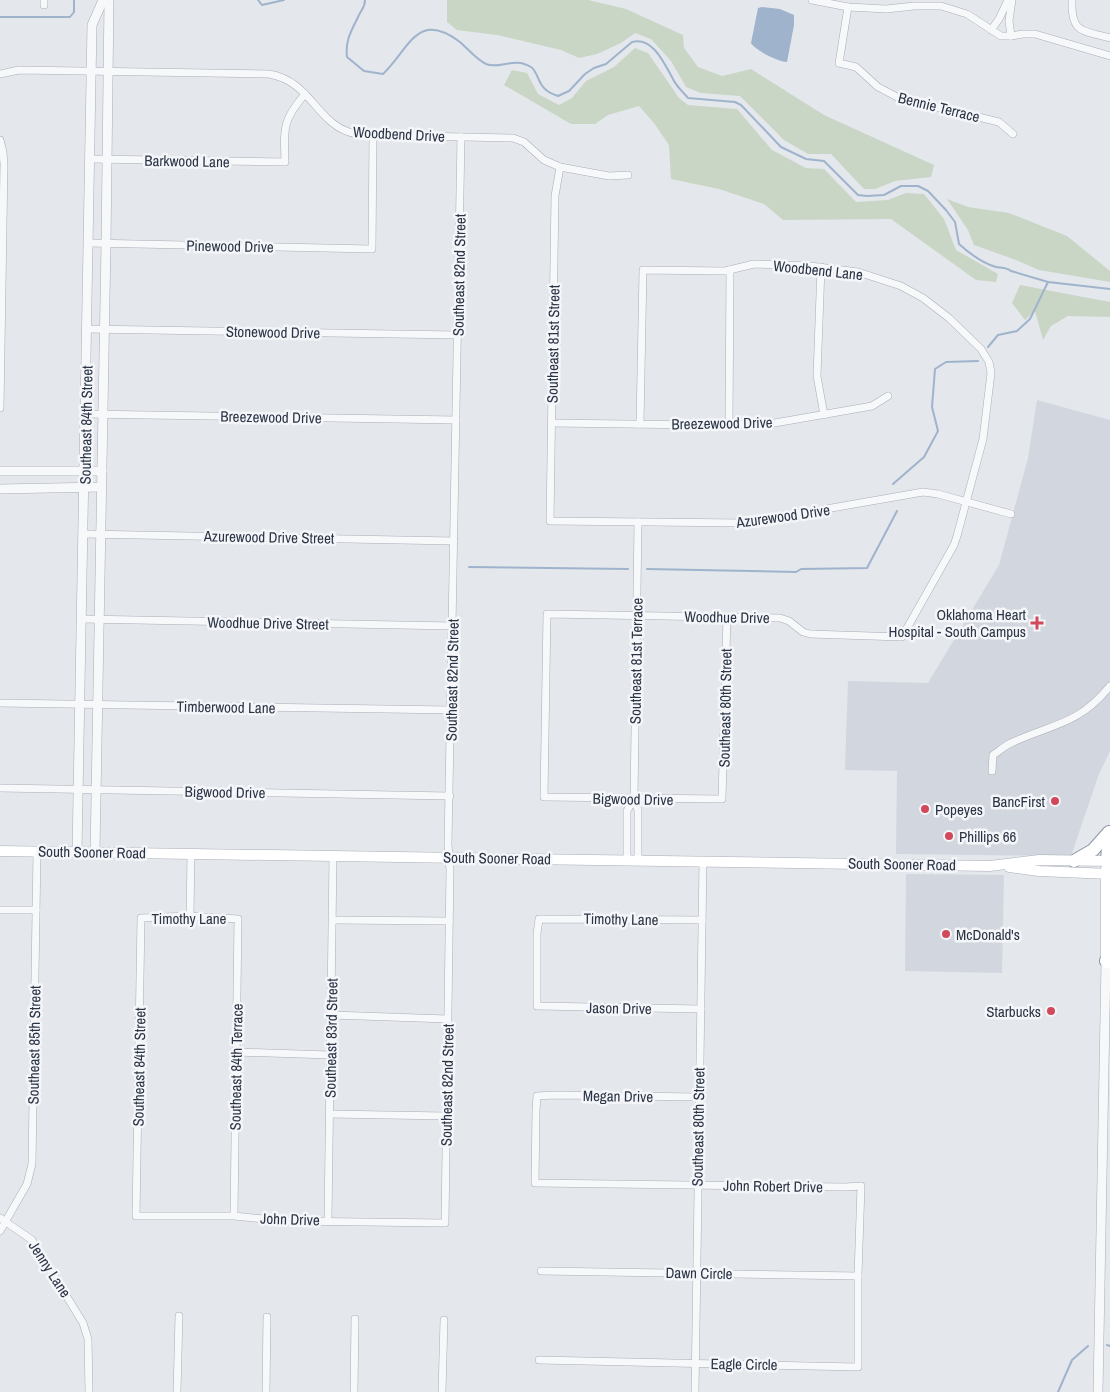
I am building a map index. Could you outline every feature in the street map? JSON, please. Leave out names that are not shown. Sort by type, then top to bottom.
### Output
[{"type":"highway","points":[[1074,861],[1093,850],[1110,829]]},
{"type":"highway","points":[[1108,861],[1110,829]]},
{"type":"main road","name":"South Sooner Road","points":[[0,851],[993,866],[1039,871],[1108,874]]},
{"type":"main road","name":"South Sooner Road","points":[[993,866],[1039,860],[1108,861]]},
{"type":"main road","points":[[1108,861],[1108,962]]},
{"type":"street","name":"Southeast 84th Street","points":[[77,852],[92,25],[104,0]]},
{"type":"street","name":"Southeast 84th Street","points":[[95,853],[106,244],[108,0]]},
{"type":"street","points":[[812,0],[848,7],[886,9],[913,3],[948,7],[966,14],[1001,36],[1035,34],[1110,56]]},
{"type":"street","points":[[991,30],[1008,0]]},
{"type":"street","points":[[1011,36],[1012,0]]},
{"type":"street","points":[[1072,0],[1071,14],[1074,24],[1079,29],[1110,38]]},
{"type":"street","name":"Bennie Terrace","points":[[848,7],[839,64],[856,67],[878,87],[899,98],[999,122],[1014,134]]},
{"type":"street","points":[[1001,15],[1010,18]]},
{"type":"street","name":"Woodbend Drive","points":[[0,74],[19,70],[270,74],[287,79],[298,86],[341,128],[353,134],[507,137],[518,139],[529,146],[540,157],[560,167],[609,176],[628,175]]},
{"type":"street","name":"Barkwood Lane","points":[[90,159],[284,162],[285,132],[288,117],[291,110],[305,94]]},
{"type":"street","name":"Pinewood Drive","points":[[89,244],[372,249],[373,135]]},
{"type":"street","name":"Southeast 82nd Street","points":[[445,1223],[451,710],[461,137]]},
{"type":"street","points":[[0,140],[4,152],[0,408]]},
{"type":"street","name":"Southeast 81st Street","points":[[550,521],[555,196],[560,167]]},
{"type":"street","name":"Woodbend Lane","points":[[640,424],[643,270],[716,272],[754,264],[821,267],[858,272],[901,286],[935,307],[981,349],[989,362],[991,381],[983,439],[954,545],[902,637]]},
{"type":"street","points":[[821,267],[817,376],[824,415]]},
{"type":"street","points":[[729,425],[730,270]]},
{"type":"street","name":"Stonewood Drive","points":[[87,329],[458,335]]},
{"type":"street","name":"Breezewood Drive","points":[[552,423],[769,424],[872,406],[888,396]]},
{"type":"street","name":"Breezewood Drive","points":[[86,414],[456,420]]},
{"type":"street","points":[[0,472],[102,471]]},
{"type":"street","points":[[0,489],[102,487]]},
{"type":"street","name":"Azurewood Drive","points":[[550,521],[746,524],[923,492],[938,494],[1011,514]]},
{"type":"street","name":"Southeast 81st Terrace","points":[[638,522],[634,799],[638,810],[638,860]]},
{"type":"street","name":"Azurewood Drive Street","points":[[84,534],[454,541]]},
{"type":"street","name":"Woodhue Drive","points":[[544,797],[547,614],[780,618],[790,621],[803,632],[810,634],[902,637]]},
{"type":"street","name":"Southeast 80th Street","points":[[722,799],[727,616]]},
{"type":"street","name":"Woodhue Drive Street","points":[[82,619],[453,626]]},
{"type":"street","points":[[992,771],[992,755],[1009,744],[1077,717],[1097,702],[1110,686]]},
{"type":"street","name":"Timberwood Lane","points":[[0,703],[451,710]]},
{"type":"street","name":"Bigwood Drive","points":[[0,788],[450,796]]},
{"type":"street","name":"Bigwood Drive","points":[[544,797],[722,799]]},
{"type":"street","name":"Southeast 81st Terrace","points":[[627,860],[627,811],[634,799]]},
{"type":"street","name":"Southeast 85th Street","points":[[0,1231],[3,1220],[27,1184],[32,1164],[37,851]]},
{"type":"street","points":[[190,916],[191,854]]},
{"type":"street","name":"Southeast 83rd Street","points":[[328,1220],[333,856]]},
{"type":"street","name":"Southeast 80th Street","points":[[695,1392],[702,861]]},
{"type":"street","points":[[0,910],[36,910]]},
{"type":"street","name":"Timothy Lane","points":[[141,918],[190,916],[238,919]]},
{"type":"street","name":"Southeast 84th Street","points":[[136,1216],[141,918]]},
{"type":"street","name":"Southeast 84th Terrace","points":[[234,1216],[238,919]]},
{"type":"street","name":"Timothy Lane","points":[[537,1006],[537,934],[539,919],[702,920]]},
{"type":"street","points":[[332,920],[449,921]]},
{"type":"street","points":[[1098,1392],[1108,962]]},
{"type":"street","name":"Jason Drive","points":[[537,1006],[701,1009]]},
{"type":"street","points":[[332,1015],[447,1019]]},
{"type":"street","points":[[236,1052],[330,1055]]},
{"type":"street","name":"Megan Drive","points":[[535,1183],[538,1096],[699,1097]]},
{"type":"street","points":[[330,1114],[446,1116]]},
{"type":"street","name":"John Robert Drive","points":[[535,1183],[861,1186],[858,1276]]},
{"type":"street","name":"John Drive","points":[[136,1216],[234,1216],[283,1221],[328,1220],[445,1223]]},
{"type":"street","name":"Jenny Lane","points":[[3,1220],[32,1240],[78,1313],[87,1331],[89,1346],[89,1392]]},
{"type":"street","name":"Dawn Circle","points":[[540,1271],[858,1276]]},
{"type":"street","name":"Eagle Circle","points":[[539,1360],[858,1367],[858,1276]]},
{"type":"street","points":[[177,1392],[179,1316]]},
{"type":"street","points":[[266,1392],[267,1317]]},
{"type":"street","points":[[354,1392],[355,1319]]},
{"type":"street","points":[[442,1392],[444,1320]]},
{"type":"shaded area","name":"Oklahoma Heart Hospital - South Campus","points":[[1037,400],[1110,420],[1110,751],[1099,774],[1071,856],[896,854],[897,771],[845,770],[848,681],[928,683],[999,565],[1028,458]]},
{"type":"shaded area","points":[[906,874],[1004,875],[1002,973],[905,971]]},
{"type":"green space","points":[[447,0],[588,0],[626,9],[683,35],[684,48],[698,67],[722,76],[751,69],[824,115],[934,165],[931,177],[895,181],[875,189],[864,189],[831,154],[808,154],[784,140],[740,96],[701,93],[686,87],[671,61],[651,39],[635,33],[621,43],[597,54],[579,58],[561,50],[497,35],[457,30],[447,22]]},
{"type":"green space","points":[[635,48],[648,53],[679,98],[688,105],[737,109],[772,150],[806,168],[824,169],[856,202],[888,200],[906,193],[924,194],[944,219],[956,250],[998,274],[996,282],[976,280],[891,219],[783,220],[764,204],[719,189],[671,179],[669,145],[654,123],[639,106],[608,115],[595,124],[571,124],[504,85],[512,70],[527,73],[538,94],[559,105],[572,98],[586,81],[614,67]]},
{"type":"green space","points":[[947,199],[968,207],[1009,213],[1067,236],[1110,271],[1110,282],[1039,270],[974,245],[968,230]]},
{"type":"green space","points":[[1020,285],[1110,302],[1110,317],[1068,316],[1051,326],[1043,340],[1035,311],[1025,320],[1012,303]]},
{"type":"water","points":[[758,8],[780,9],[794,15],[787,62],[767,55],[751,43]]},
{"type":"waterway","points":[[0,17],[70,17],[74,12],[74,0]]},
{"type":"waterway","points":[[258,0],[262,5],[284,0]]},
{"type":"waterway","points":[[365,0],[347,45],[347,57],[364,71],[383,74],[416,36],[424,31],[434,30],[445,33],[460,42],[486,64],[519,63],[531,67],[542,86],[558,96],[569,91],[585,74],[594,68],[606,64],[632,42],[646,43],[657,53],[676,84],[688,98],[735,102],[741,105],[781,147],[806,159],[824,161],[858,195],[884,195],[901,186],[918,186],[928,191],[955,222],[959,244],[986,263],[1048,282],[1110,289]]},
{"type":"waterway","points":[[988,347],[998,335],[1017,331],[1030,319],[1048,282]]},
{"type":"waterway","points":[[893,484],[924,457],[938,431],[932,407],[935,369],[946,362],[978,361]]},
{"type":"waterway","points":[[647,569],[796,572],[801,569],[867,568],[897,511]]},
{"type":"waterway","points":[[469,567],[628,569]]},
{"type":"waterway","points":[[1058,1392],[1072,1360],[1088,1346]]},
{"type":"place","name":"Oklahoma Heart Hospital - South Campus","points":[[1037,623]]},
{"type":"place","name":"BancFirst","points":[[1055,801]]},
{"type":"place","name":"Popeyes","points":[[925,809]]},
{"type":"place","name":"Phillips 66","points":[[949,836]]},
{"type":"place","name":"McDonald's","points":[[946,934]]},
{"type":"place","name":"Starbucks","points":[[1051,1011]]}]
